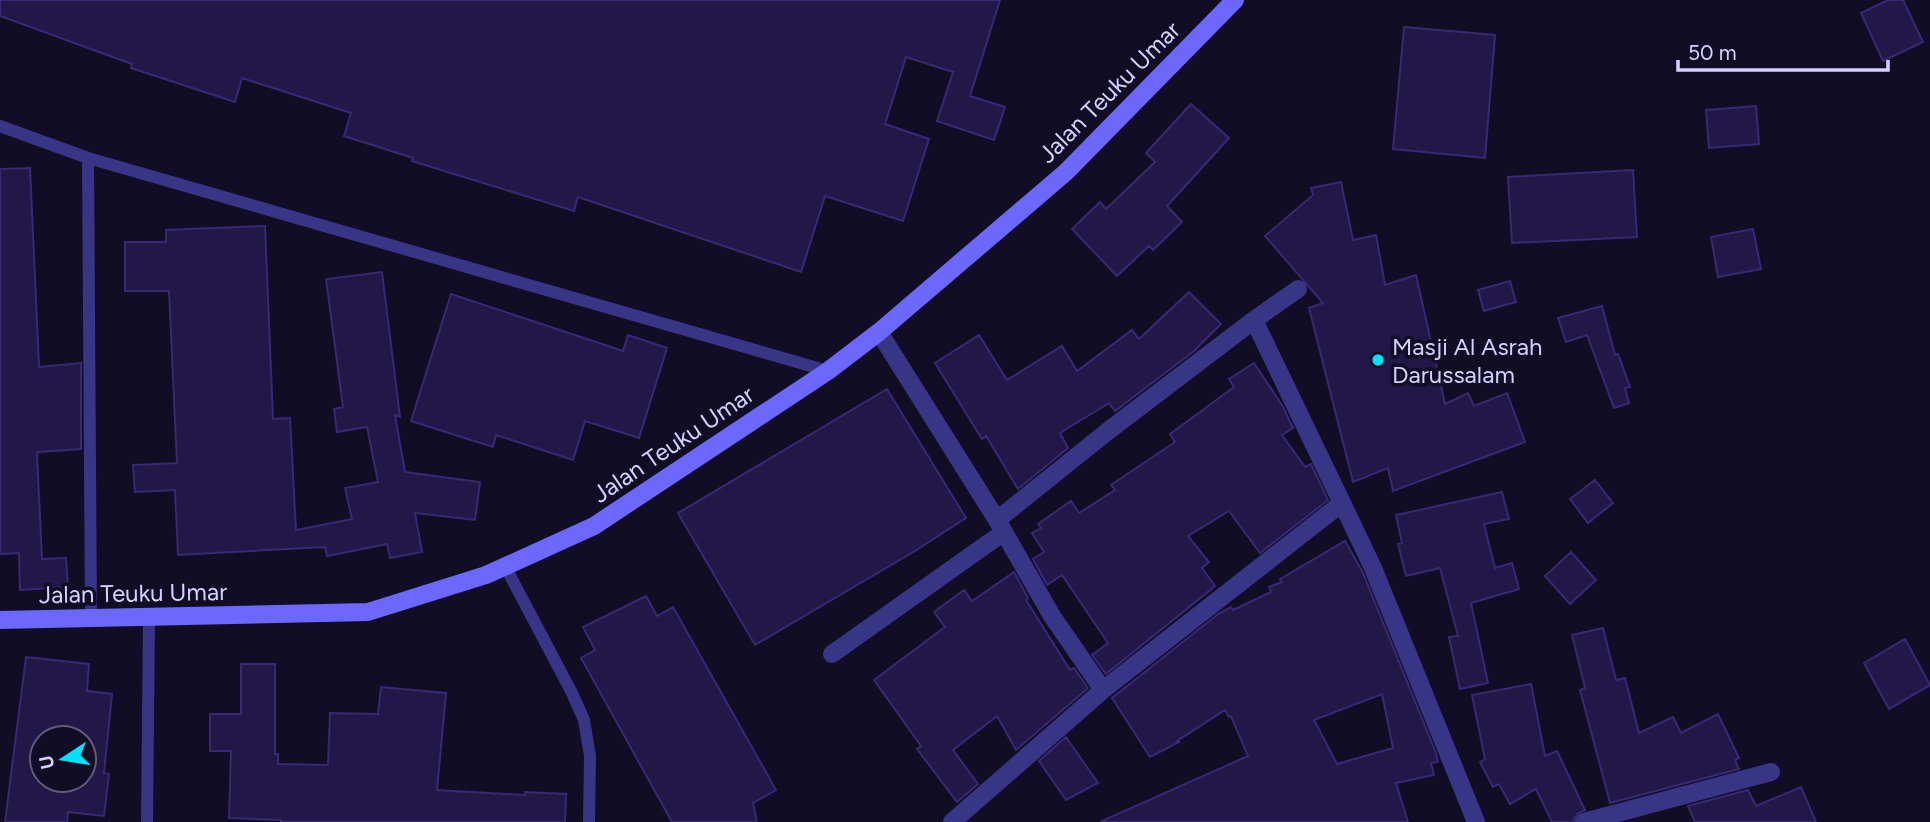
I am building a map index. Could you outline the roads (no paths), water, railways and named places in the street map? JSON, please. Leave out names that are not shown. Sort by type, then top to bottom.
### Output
[{"type":"main road","name":"Jalan Teuku Umar","points":[[0,620],[368,612],[486,575],[594,526],[828,371],[879,332],[1066,172],[1230,1]]},
{"type":"street","points":[[832,654],[1000,526],[1108,431],[1298,289]]},
{"type":"street","points":[[1254,320],[1373,568],[1476,822]]},
{"type":"street","points":[[879,332],[1000,526],[1052,616],[1103,690]]},
{"type":"street","points":[[952,822],[1103,690],[1342,503]]},
{"type":"street","points":[[1584,822],[1771,772]]},
{"type":"lane","points":[[0,126],[88,158],[828,371]]},
{"type":"lane","points":[[88,158],[91,619]]},
{"type":"lane","points":[[505,566],[584,720],[590,756],[589,822]]},
{"type":"lane","points":[[146,822],[149,617]]},
{"type":"place","name":"Masji Al Asrah Darussalam","points":[[1378,360]]}]
